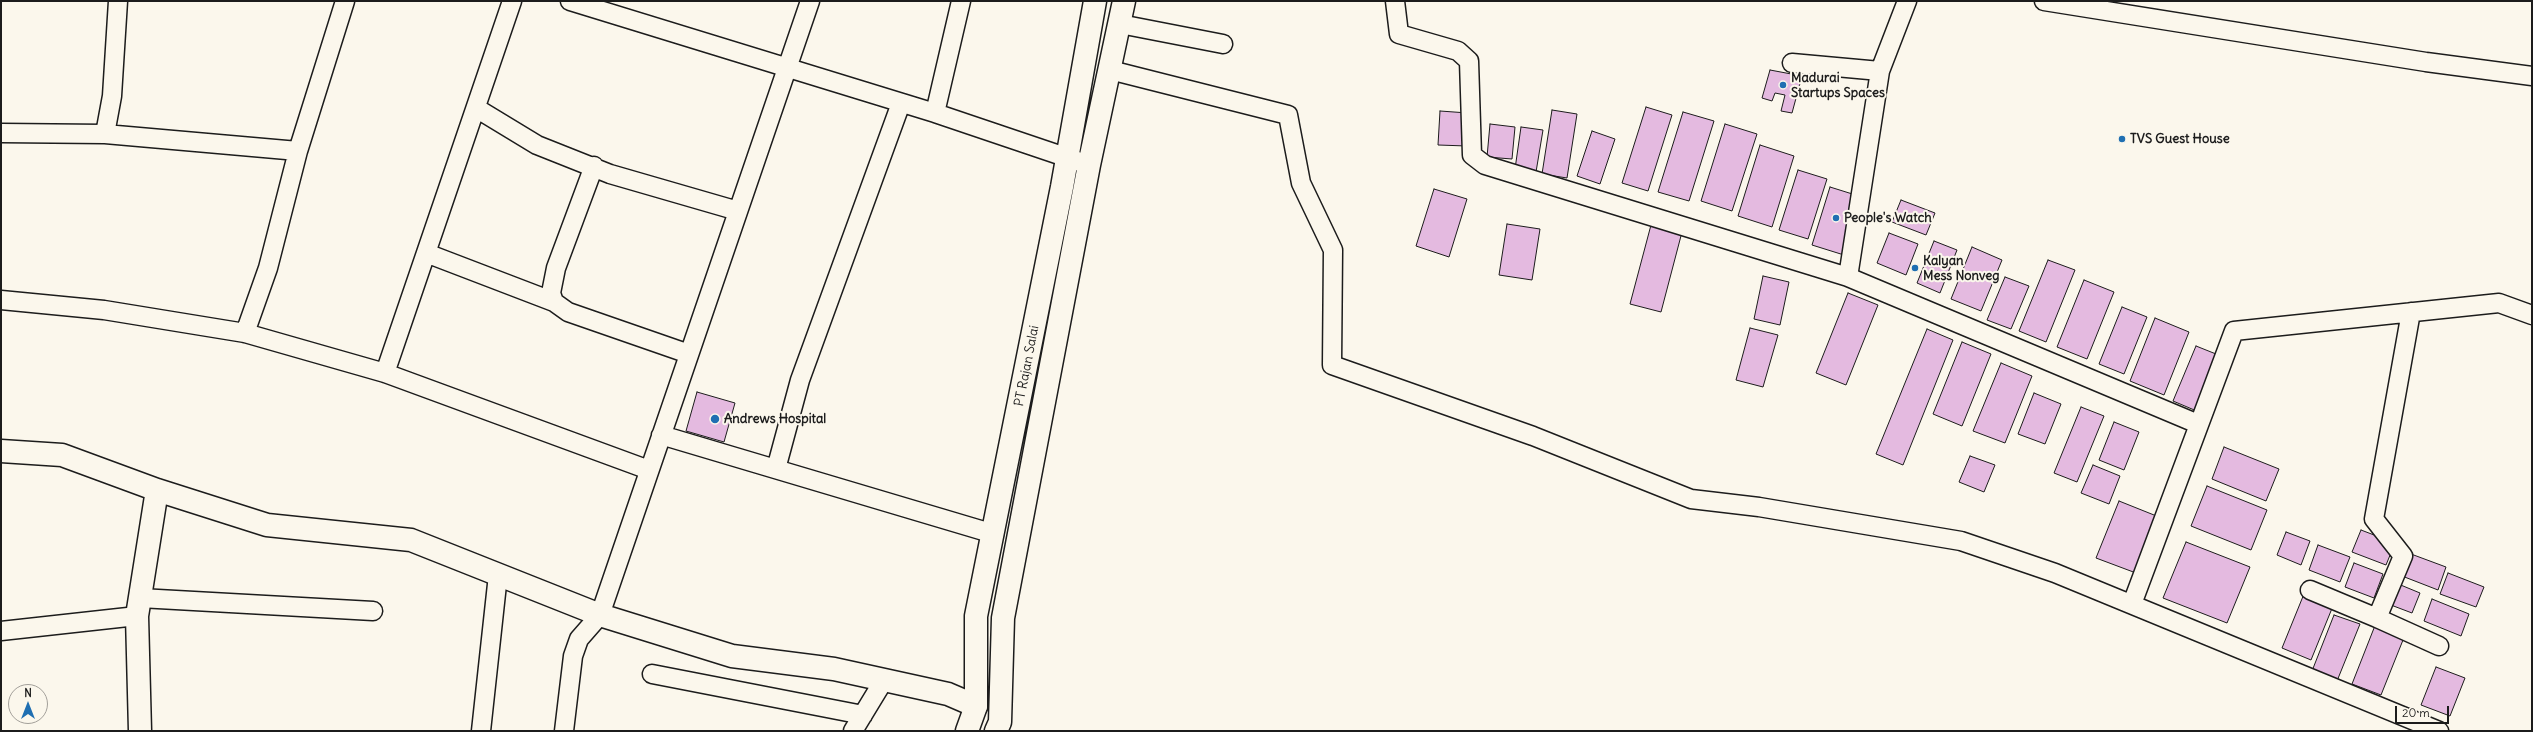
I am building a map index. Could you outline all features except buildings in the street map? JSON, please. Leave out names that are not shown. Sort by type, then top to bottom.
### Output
[{"type":"main road","name":"PT Rajan Salai","points":[[967,731],[976,706],[976,616],[994,534],[1067,160],[1095,1]]},
{"type":"main road","name":"PT Rajan Salai","points":[[1004,728],[1003,618],[1090,166],[1124,1]]},
{"type":"main road","points":[[1021,394],[1044,403]]},
{"type":"main road","points":[[1,451],[62,455],[157,490],[267,525],[411,540],[600,615],[732,656],[834,669],[948,694],[976,706],[1004,728]]},
{"type":"main road","points":[[140,731],[139,607],[157,490]]},
{"type":"street","points":[[105,134],[112,96],[118,1]]},
{"type":"street","points":[[244,333],[268,268],[298,151],[345,1]]},
{"type":"street","points":[[385,374],[512,1]]},
{"type":"street","points":[[570,1],[590,4],[787,68],[936,113],[1067,160],[1090,166]]},
{"type":"street","points":[[564,731],[573,656],[579,639],[600,615],[810,1]]},
{"type":"street","points":[[936,113],[961,1]]},
{"type":"street","points":[[1395,1],[1399,34],[1458,52],[1469,61],[1472,155],[1485,166],[1848,277],[2198,424]]},
{"type":"street","points":[[1848,277],[1880,71],[1907,1]]},
{"type":"street","points":[[2044,1],[2418,61],[2532,76]]},
{"type":"street","points":[[1120,24],[1223,44]]},
{"type":"street","points":[[1792,63],[1880,71]]},
{"type":"street","points":[[1110,70],[1288,116],[1301,183],[1333,250],[1332,365],[1533,436],[1691,499],[1759,507],[1961,541],[2054,573],[2132,604],[2439,731]]},
{"type":"street","points":[[776,469],[800,380],[901,103]]},
{"type":"street","points":[[476,108],[537,145],[594,166],[610,174],[738,211]]},
{"type":"street","points":[[1,133],[105,134],[298,151]]},
{"type":"street","points":[[554,302],[551,293],[556,268],[594,166]]},
{"type":"street","points":[[426,253],[554,302],[568,312],[689,354]]},
{"type":"street","points":[[1,300],[104,310],[244,333],[385,374],[649,470]]},
{"type":"street","points":[[2132,604],[2234,331],[2499,303],[2532,315]]},
{"type":"street","points":[[2377,618],[2403,556],[2374,519],[2411,312]]},
{"type":"street","points":[[661,435],[994,534]]},
{"type":"street","points":[[481,731],[498,575]]},
{"type":"street","points":[[2310,590],[2439,646]]},
{"type":"street","points":[[1,631],[139,607],[373,611]]},
{"type":"street","points":[[652,674],[863,714]]},
{"type":"street","points":[[853,731],[884,680]]},
{"type":"place","name":"Madurai Startups Spaces","points":[[1783,85]]},
{"type":"place","name":"TVS Guest House","points":[[2122,139]]},
{"type":"place","name":"People's Watch","points":[[1836,218]]},
{"type":"place","name":"Kalyan Mess Nonveg","points":[[1915,268]]},
{"type":"place","name":"Andrews Hospital","points":[[715,419]]}]
